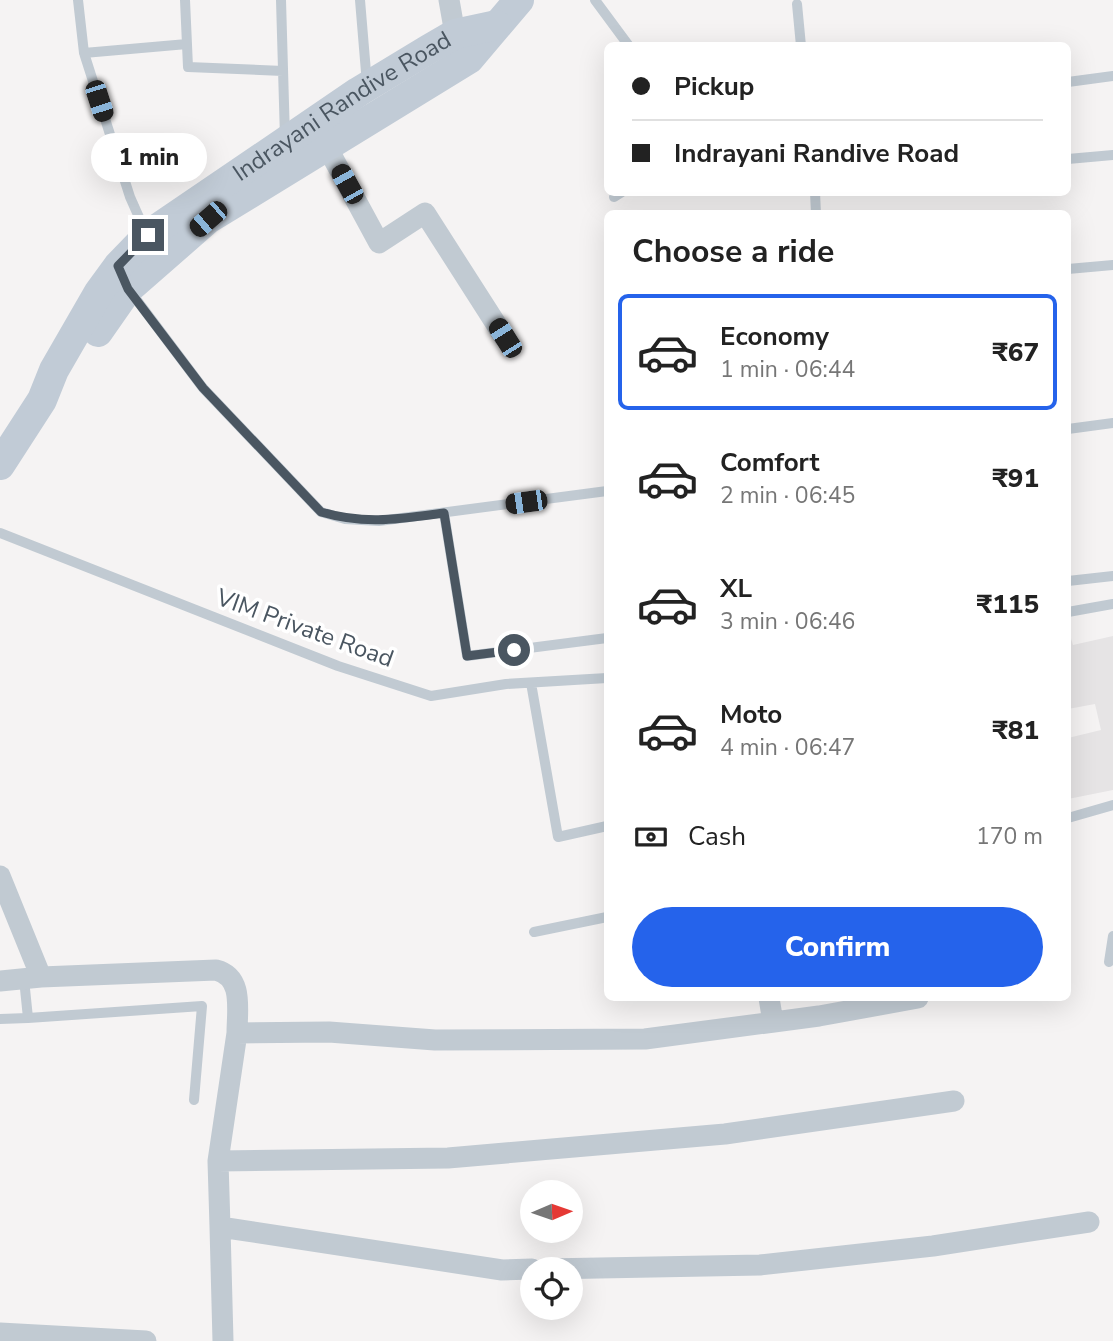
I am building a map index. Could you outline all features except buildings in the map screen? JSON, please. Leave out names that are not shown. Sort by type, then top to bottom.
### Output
[{"type":"street","points":[[449,0],[462,47]]},
{"type":"street","name":"Indrayani Randive Road","points":[[0,465],[43,400],[54,370],[99,292],[208,219],[327,147],[462,47],[497,25],[519,0]]},
{"type":"street","name":"Indrayani Randive Road","points":[[123,278],[148,235],[367,87],[462,47]]},
{"type":"street","points":[[327,147],[379,243],[425,213],[505,338]]},
{"type":"street","points":[[0,876],[32,978]]},
{"type":"street","points":[[0,981],[216,970],[229,975],[237,993],[237,1033],[218,1161],[223,1341]]},
{"type":"street","points":[[770,1001],[774,1022]]},
{"type":"street","points":[[237,1033],[329,1032],[435,1040],[645,1039],[774,1022],[875,1001]]},
{"type":"street","points":[[218,1161],[448,1158],[726,1134],[954,1101]]},
{"type":"street","points":[[583,1268],[760,1265],[933,1246],[1089,1222]]},
{"type":"street","points":[[220,1227],[502,1269],[520,1269]]},
{"type":"street","points":[[0,1333],[137,1341]]},
{"type":"lane","points":[[78,0],[84,53],[130,197],[148,235]]},
{"type":"lane","points":[[185,0],[188,67],[283,71]]},
{"type":"lane","points":[[281,0],[286,141]]},
{"type":"lane","points":[[360,0],[367,87]]},
{"type":"lane","points":[[595,0],[626,42]]},
{"type":"lane","points":[[797,4],[802,42]]},
{"type":"lane","points":[[84,53],[187,44]]},
{"type":"lane","points":[[1071,82],[1113,76]]},
{"type":"lane","points":[[1071,159],[1113,155]]},
{"type":"lane","points":[[1071,269],[1113,265]]},
{"type":"lane","points":[[123,278],[203,388],[321,512],[345,519],[379,521],[604,491]]},
{"type":"lane","points":[[1071,429],[1113,423]]},
{"type":"lane","points":[[444,513],[467,656],[604,638]]},
{"type":"lane","name":"VIM Private Road","points":[[0,533],[338,666],[431,696],[531,683],[604,678]]},
{"type":"lane","points":[[1071,581],[1113,576]]},
{"type":"lane","points":[[1071,611],[1113,604]]},
{"type":"lane","points":[[531,683],[558,837],[604,827]]},
{"type":"lane","points":[[1071,817],[1113,805]]},
{"type":"lane","points":[[534,932],[604,918]]},
{"type":"lane","points":[[1109,962],[1113,936]]},
{"type":"lane","points":[[28,1018],[32,978]]},
{"type":"lane","points":[[0,1018],[202,1006],[194,1100]]},
{"type":"shaded area","points":[[1113,636],[1113,790],[1071,798],[1071,737],[1101,730],[1095,704],[1071,708],[1071,639],[1073,645]]},
{"type":"route","points":[[148,235],[118,266],[128,289],[203,388],[321,512],[345,519],[379,521],[444,513],[467,656],[514,650]]}]
